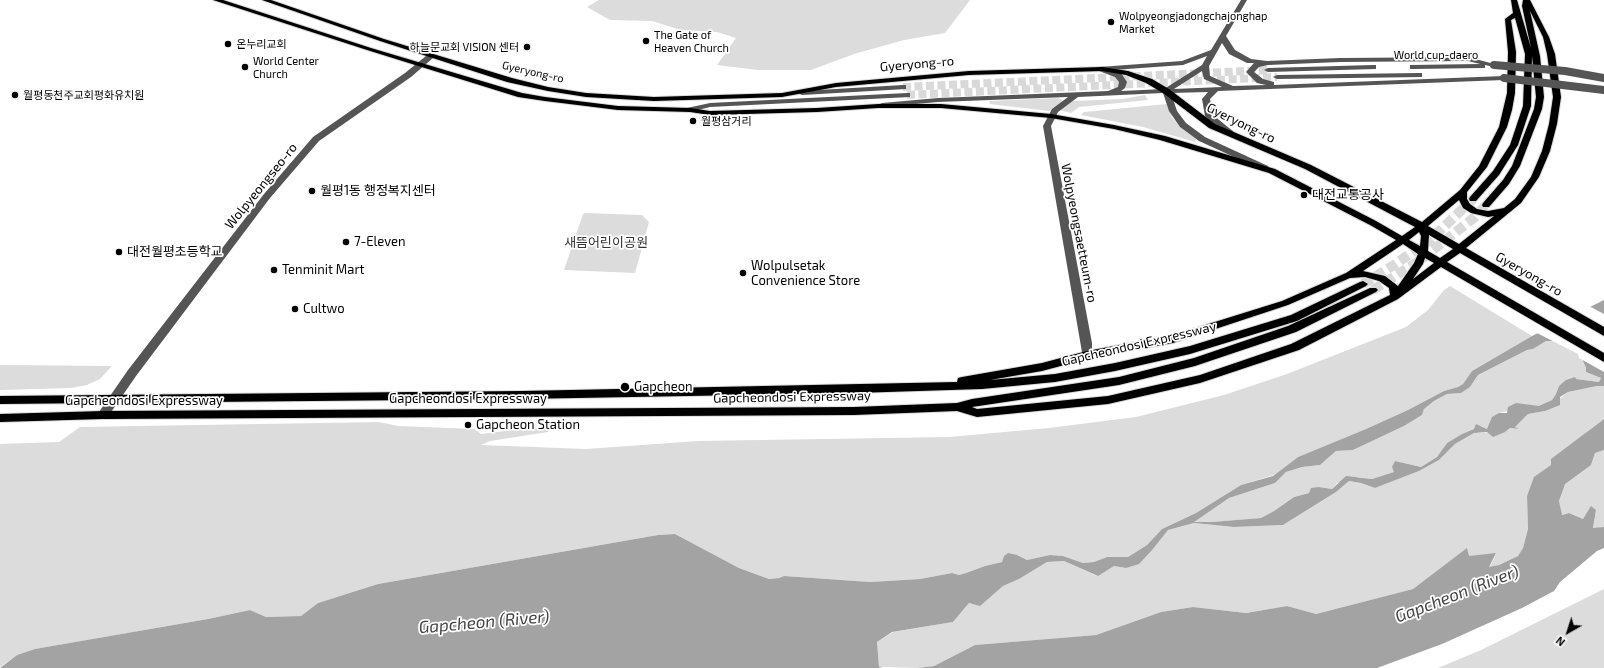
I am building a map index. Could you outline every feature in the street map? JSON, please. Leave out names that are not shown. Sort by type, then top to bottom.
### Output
[{"type":"main road","name":"Gyeryong-ro","points":[[216,0],[521,95],[545,100],[618,108],[690,110],[710,113],[878,106],[941,106],[1051,116]]},
{"type":"main road","name":"Gyeryong-ro","points":[[265,0],[430,56],[510,80],[548,89],[586,95],[654,99],[782,95],[836,84],[970,73],[1102,69],[1116,70],[1149,81],[1166,91],[1212,126],[1308,167],[1384,204],[1604,332]]},
{"type":"main road","points":[[1472,199],[1496,173],[1514,145],[1527,106],[1529,54],[1516,14],[1514,0]]},
{"type":"main road","points":[[1486,205],[1506,182],[1516,166],[1538,109],[1540,97],[1536,56],[1525,6],[1526,0]]},
{"type":"main road","points":[[957,408],[977,413],[1108,400],[1200,379],[1295,346],[1395,297],[1459,249],[1518,201],[1535,177],[1546,152],[1553,124],[1557,97],[1551,54],[1542,30],[1526,0]]},
{"type":"main road","points":[[931,386],[1042,367],[1087,355],[1173,339],[1280,305],[1349,275],[1404,240],[1422,226],[1463,192],[1483,167],[1503,127],[1511,92],[1512,52],[1508,19],[1516,14]]},
{"type":"main road","points":[[1051,116],[1162,138],[1272,171],[1404,240],[1604,358]]},
{"type":"main road","points":[[1463,192],[1463,200],[1466,206],[1474,211],[1488,214],[1508,209]]},
{"type":"main road","points":[[1395,297],[1418,264],[1424,251],[1425,236],[1422,226]]},
{"type":"main road","points":[[1349,275],[1365,274],[1382,278],[1394,287],[1395,297]]},
{"type":"main road","name":"Gapcheondosi Expressway","points":[[0,400],[545,395],[982,386],[1055,378],[1115,367],[1190,350],[1294,318],[1363,284]]},
{"type":"main road","name":"Gapcheondosi Expressway","points":[[0,418],[103,415],[846,411],[957,408],[972,402],[1119,381],[1195,362],[1292,329],[1373,290]]},
{"type":"street","points":[[1166,91],[1205,66],[1244,0]]},
{"type":"street","points":[[1223,37],[1232,52],[1240,58],[1268,66]]},
{"type":"street","points":[[1102,69],[1183,62],[1214,51]]},
{"type":"street","name":"Wolpyeongseo-ro","points":[[103,415],[113,399],[267,196],[316,139],[430,56]]},
{"type":"street","points":[[1268,66],[1257,64],[1250,72],[1260,81],[1285,86]]},
{"type":"street","name":"World cup-daero","points":[[1268,66],[1477,67],[1494,65],[1565,71],[1604,78]]},
{"type":"street","points":[[1205,66],[1207,77],[1218,83],[1234,88]]},
{"type":"street","points":[[1102,69],[1121,78],[1123,85],[1118,90],[1102,94]]},
{"type":"street","name":"World cup-daero","points":[[1277,77],[1416,75],[1482,76],[1571,85],[1604,90]]},
{"type":"street","points":[[878,106],[938,100],[1504,78]]},
{"type":"street","points":[[782,95],[903,86]]},
{"type":"street","points":[[1216,89],[1206,99],[1209,116],[1218,125],[1238,138]]},
{"type":"street","points":[[1166,91],[1173,111],[1183,125],[1202,139],[1272,171]]},
{"type":"street","points":[[690,110],[710,105],[907,95]]},
{"type":"street","points":[[1051,116],[1061,105],[1077,95]]},
{"type":"street","name":"Wolpyeongsaetteum-ro","points":[[1051,116],[1047,126],[1048,137],[1087,343],[1087,355]]},
{"type":"green space","points":[[599,0],[970,0],[945,33],[904,40],[854,54],[811,70],[758,70],[717,65],[736,38],[717,32],[681,30],[652,21],[610,20],[587,7]]},
{"type":"green space","points":[[1145,95],[1148,100],[1079,107],[1071,113],[1059,110],[1073,101],[1122,99]]},
{"type":"green space","points":[[1058,98],[1063,100],[1052,111],[990,104],[989,101]]},
{"type":"green space","points":[[1167,104],[1172,117],[1180,127],[1196,139],[1195,142],[1143,127],[1081,115],[1084,112]]},
{"type":"green space","name":"새뜸어린이공원","points":[[583,214],[642,215],[649,222],[635,273],[564,270]]},
{"type":"green space","points":[[1450,286],[1532,336],[1472,371],[1463,384],[1458,387],[1444,391],[1408,410],[1366,429],[1298,457],[1274,475],[1241,485],[1196,513],[1162,529],[1147,545],[1128,557],[1107,557],[1094,562],[1083,563],[1063,556],[1050,555],[1027,560],[1017,555],[1002,562],[959,575],[952,573],[920,579],[870,582],[784,576],[769,579],[739,568],[675,534],[658,535],[378,584],[318,603],[301,616],[266,617],[250,610],[208,619],[36,649],[17,655],[0,667],[0,444],[59,442],[80,427],[379,422],[398,426],[474,429],[481,434],[529,428],[550,428],[548,432],[490,441],[481,445],[586,449],[698,441],[949,437],[1049,428],[1136,417],[1224,395],[1287,374],[1406,327],[1428,310],[1444,290]]},
{"type":"green space","points":[[1546,341],[1560,341],[1579,353],[1586,368],[1586,372],[1601,378],[1599,382],[1576,379],[1559,386],[1552,400],[1539,407],[1531,406],[1499,413],[1487,429],[1481,426],[1462,434],[1447,443],[1437,457],[1421,467],[1395,461],[1395,472],[1372,479],[1358,477],[1337,483],[1332,489],[1319,487],[1309,493],[1294,497],[1261,518],[1193,522],[1229,498],[1275,483],[1286,472],[1302,467],[1320,465],[1336,451],[1353,450],[1404,426],[1422,415],[1424,409],[1434,401],[1447,394],[1461,393],[1470,387],[1478,375],[1527,350],[1533,349]]},
{"type":"green space","points":[[0,365],[112,366],[100,379],[87,385],[71,388],[0,390]]},
{"type":"green space","points":[[1604,386],[1604,419],[1589,430],[1546,470],[1527,496],[1528,529],[1523,548],[1518,556],[1499,565],[1489,568],[1496,554],[1468,557],[1467,549],[1413,589],[1316,614],[1287,606],[1246,613],[1193,607],[1161,612],[1096,635],[975,645],[934,666],[918,668],[879,667],[877,642],[893,632],[953,622],[969,603],[980,605],[1003,586],[1019,579],[1047,562],[1064,561],[1097,576],[1114,566],[1126,568],[1153,549],[1168,530],[1194,523],[1234,527],[1283,525],[1336,492],[1349,481],[1375,488],[1419,471],[1439,460],[1455,444],[1474,433],[1505,432],[1510,428],[1518,429],[1515,427],[1528,414],[1545,411],[1568,392]]},
{"type":"green space","points":[[1604,450],[1604,527],[1593,529],[1596,510],[1591,507],[1583,519],[1569,513],[1561,515],[1559,501],[1564,484],[1591,465],[1595,453]]},
{"type":"green space","points":[[1604,589],[1604,668],[1438,668],[1481,650]]},
{"type":"water","name":"Gapcheon (River)","points":[[1604,300],[1604,386],[1568,392],[1560,397],[1560,405],[1545,411],[1528,414],[1515,427],[1519,429],[1510,428],[1493,437],[1487,432],[1474,433],[1455,444],[1439,460],[1419,471],[1375,488],[1349,481],[1336,492],[1283,525],[1234,527],[1194,523],[1168,530],[1139,564],[1126,568],[1114,566],[1098,576],[1064,561],[1047,562],[1019,579],[1003,586],[980,606],[969,603],[953,622],[892,632],[877,642],[879,667],[883,668],[0,668],[17,655],[35,649],[208,619],[250,610],[266,617],[301,616],[318,603],[378,584],[658,535],[675,534],[739,568],[769,579],[784,576],[870,582],[920,579],[952,573],[959,575],[1002,562],[1004,556],[1008,553],[1017,555],[1027,560],[1050,555],[1063,556],[1083,563],[1094,562],[1107,557],[1128,557],[1147,545],[1162,529],[1196,513],[1241,485],[1273,476],[1298,457],[1366,429],[1408,410],[1444,391],[1458,387],[1463,384],[1472,371],[1532,336]],"holes":[[[1546,341],[1560,341],[1579,352],[1586,368],[1586,372],[1601,378],[1599,382],[1576,379],[1575,377],[1566,380],[1559,386],[1552,400],[1539,406],[1516,403],[1508,407],[1507,413],[1499,413],[1492,417],[1487,429],[1476,424],[1474,429],[1447,443],[1437,457],[1421,467],[1395,461],[1392,467],[1394,472],[1372,479],[1346,476],[1332,489],[1319,487],[1311,488],[1309,493],[1294,497],[1261,518],[1194,522],[1229,498],[1275,483],[1286,472],[1302,467],[1320,465],[1336,451],[1353,450],[1404,426],[1422,415],[1424,409],[1434,401],[1447,394],[1461,393],[1470,387],[1478,375],[1527,350],[1533,349]]]},
{"type":"water","name":"Gapcheon (River)","points":[[1604,419],[1604,450],[1595,453],[1591,465],[1565,484],[1559,501],[1562,515],[1569,513],[1583,519],[1591,506],[1596,510],[1593,528],[1604,527],[1604,548],[1597,551],[1560,582],[1554,591],[1522,608],[1442,644],[1377,668],[918,668],[934,666],[975,645],[1096,635],[1161,612],[1193,607],[1246,613],[1287,606],[1316,614],[1413,589],[1467,548],[1469,556],[1496,553],[1489,567],[1499,565],[1518,556],[1523,548],[1528,529],[1527,496],[1534,477],[1551,465],[1551,459]]},
{"type":"pier","points":[[1589,306],[1604,314],[1604,372],[1579,358],[1578,354],[1535,332]]},
{"type":"tunnel","points":[[903,87],[1268,70]]},
{"type":"tunnel","points":[[907,95],[1277,77]]},
{"type":"tunnel","points":[[1363,284],[1394,265],[1431,239],[1473,199]]},
{"type":"tunnel","points":[[1373,290],[1419,261],[1475,217],[1486,205]]},
{"type":"place","name":"Wolpyeongjadongchajonghap Market","points":[[1111,22]]},
{"type":"place","name":"The Gate of Heaven Church","points":[[646,41]]},
{"type":"place","name":"온누리교회","points":[[228,44]]},
{"type":"place","name":"하늘문교회 VISION 센터","points":[[527,47]]},
{"type":"place","name":"World Center Church","points":[[245,67]]},
{"type":"place","name":"월평동천주교회평화유치원","points":[[15,95]]},
{"type":"place","name":"월평삼거리","points":[[693,121]]},
{"type":"place","name":"월평1동 행정복지센터","points":[[312,191]]},
{"type":"place","name":"대전교통공사","points":[[1304,195]]},
{"type":"place","name":"7-Eleven","points":[[346,242]]},
{"type":"place","name":"대전월평초등학교","points":[[119,252]]},
{"type":"place","name":"Tenminit Mart","points":[[274,270]]},
{"type":"place","name":"Wolpulsetak Convenience Store","points":[[743,273]]},
{"type":"place","name":"Cultwo","points":[[295,309]]},
{"type":"place","name":"Gapcheon","points":[[625,387]]},
{"type":"place","name":"Gapcheon Station","points":[[468,425]]}]
